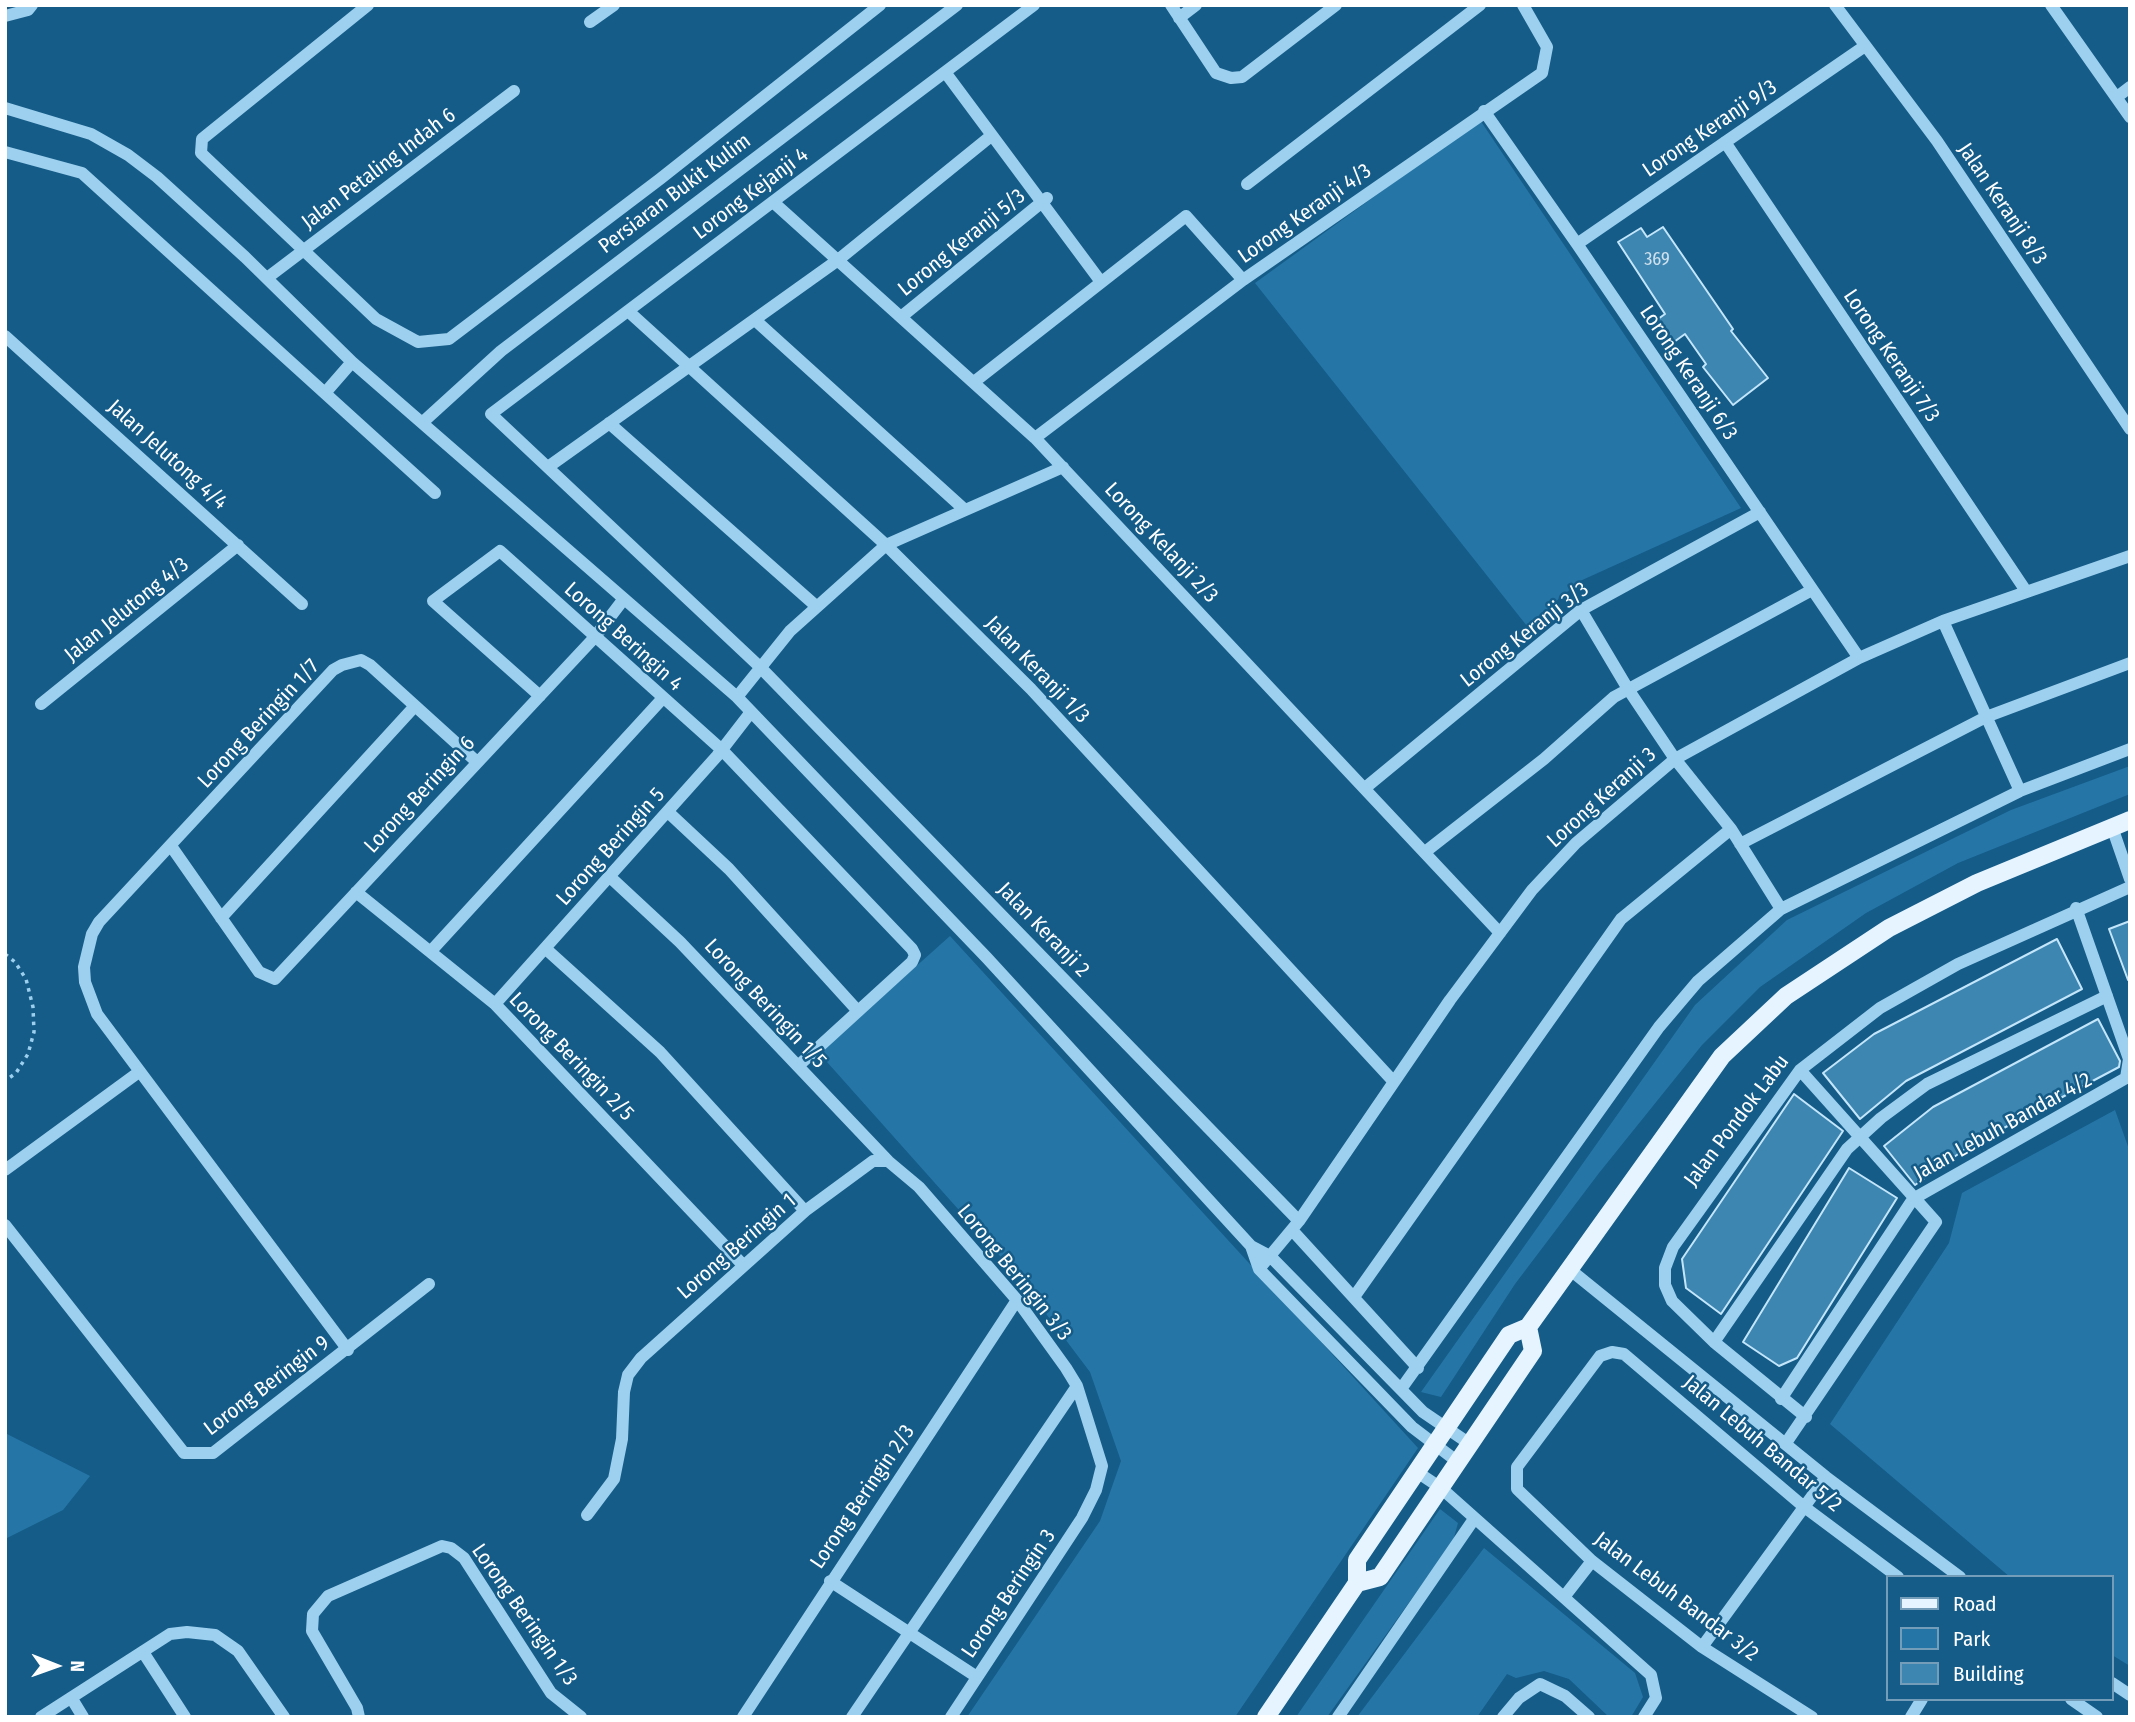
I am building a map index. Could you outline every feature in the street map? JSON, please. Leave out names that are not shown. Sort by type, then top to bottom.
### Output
[{"type":"main road","points":[[1266,1717],[1357,1583],[1357,1560],[1509,1335],[1528,1327],[1722,1056],[1786,996],[1889,928],[1977,883],[2130,820]]},
{"type":"main road","points":[[1357,1583],[1380,1577],[1533,1352],[1528,1327]]},
{"type":"street","points":[[5,16],[28,10],[32,5]]},
{"type":"street","points":[[368,5],[202,139],[201,153],[376,318],[418,342],[449,339],[660,179],[880,5]]},
{"type":"street","points":[[590,22],[614,5]]},
{"type":"street","name":"Persiaran Bukit Kulim","points":[[423,422],[501,351],[957,5]]},
{"type":"street","name":"Lorong Kejanji 4","points":[[491,414],[1034,5]]},
{"type":"street","points":[[1171,5],[1216,74],[1221,77],[1242,77],[1336,5]]},
{"type":"street","points":[[1179,18],[1196,5]]},
{"type":"street","points":[[1247,184],[1479,5]]},
{"type":"street","name":"Lorong Keranji 4/3","points":[[1035,438],[1243,281],[1542,73],[1547,47],[1523,5]]},
{"type":"street","name":"Jalan Keranji 8/3","points":[[1835,5],[1937,141],[2130,429]]},
{"type":"street","points":[[2051,5],[2130,117]]},
{"type":"street","name":"Lorong Keranji 9/3","points":[[1577,244],[1865,46]]},
{"type":"street","points":[[945,72],[991,136],[1044,201],[1101,282]]},
{"type":"street","points":[[2117,97],[2130,87]]},
{"type":"street","name":"Jalan Petaling Indah 6","points":[[267,278],[514,91]]},
{"type":"street","points":[[5,108],[91,134],[128,155],[182,199],[352,362],[737,697],[987,958],[1251,1247],[1270,1256],[1423,1412],[1470,1444]]},
{"type":"street","name":"Lorong Keranji 6/3","points":[[1484,111],[1859,658]]},
{"type":"street","points":[[548,467],[838,260],[991,136]]},
{"type":"street","name":"Lorong Keranji 7/3","points":[[1725,142],[2026,591]]},
{"type":"street","points":[[5,152],[82,173],[435,493]]},
{"type":"street","name":"Lorong Kelanji 2/3","points":[[773,201],[1035,438],[1500,933]]},
{"type":"street","name":"Lorong Keranji 5/3","points":[[901,317],[1044,201]]},
{"type":"street","points":[[974,382],[1186,216],[1243,281]]},
{"type":"street","name":"Jalan Keranji 1/3","points":[[628,311],[886,545],[1031,689],[1394,1082]]},
{"type":"street","points":[[755,320],[965,510]]},
{"type":"street","name":"Jalan Jelutong 4/4","points":[[5,336],[302,604]]},
{"type":"street","points":[[325,393],[352,362]]},
{"type":"street","name":"Jalan Keranji 2","points":[[491,414],[760,667],[1296,1225],[1354,1297],[1418,1368]]},
{"type":"street","points":[[609,423],[816,606]]},
{"type":"street","points":[[737,697],[760,667],[816,606],[886,545],[1063,467]]},
{"type":"street","name":"Lorong Keranji 3/3","points":[[1365,788],[1581,610],[1760,512]]},
{"type":"street","name":"Jalan Jelutong 4/3","points":[[41,704],[238,545]]},
{"type":"street","name":"Lorong Beringin 4","points":[[540,696],[433,601],[500,551],[722,750],[912,948],[915,955],[912,962],[797,1066]]},
{"type":"street","name":"Lorong Keranji 3","points":[[1259,1269],[1296,1225],[1394,1082],[1532,890],[1576,843],[1675,759],[1859,658],[1943,621],[2130,556]]},
{"type":"street","points":[[1425,852],[1628,689],[1812,590]]},
{"type":"street","name":"Lorong Beringin 6","points":[[221,918],[259,972],[275,979],[594,638],[623,600]]},
{"type":"street","points":[[1581,610],[1628,689],[1675,759],[1731,829],[1781,909]]},
{"type":"street","points":[[1943,621],[2020,791]]},
{"type":"street","name":"Lorong Beringin 1/7","points":[[171,846],[333,670],[342,665],[361,660],[478,762]]},
{"type":"street","points":[[1740,844],[1986,717],[2130,663]]},
{"type":"street","points":[[431,951],[663,698]]},
{"type":"street","points":[[348,1350],[97,1014],[85,982],[84,967],[92,934],[99,922],[171,846],[221,918],[415,706]]},
{"type":"street","name":"Lorong Beringin 5","points":[[495,1004],[668,812],[751,712]]},
{"type":"street","points":[[1401,1389],[1678,1002],[1781,909],[2020,791],[2130,749]]},
{"type":"street","points":[[668,812],[729,870],[857,1010]]},
{"type":"street","points":[[2112,827],[2130,878]]},
{"type":"street","points":[[1354,1297],[1621,919],[1731,829]]},
{"type":"street","name":"Lorong Beringin 1/5","points":[[610,877],[680,942],[888,1161]]},
{"type":"street","name":"Jalan Pondok Labu","points":[[1806,1417],[1714,1342],[1672,1301],[1665,1285],[1665,1268],[1673,1247],[1800,1070],[1880,1008],[1958,964],[2076,908],[2130,887]]},
{"type":"street","name":"Lorong Beringin 2/5","points":[[356,892],[495,1004],[743,1265]]},
{"type":"street","name":"Jalan Lebuh Bandar 4/2","points":[[1781,1399],[1913,1199],[2126,1078],[2129,1059],[2076,908]]},
{"type":"street","points":[[546,949],[660,1052],[806,1211]]},
{"type":"street","points":[[1714,1342],[1847,1149],[1860,1137],[1927,1084],[2107,996]]},
{"type":"street","points":[[1786,1443],[1936,1222],[1800,1070]]},
{"type":"street","points":[[5,1170],[139,1072]]},
{"type":"street","name":"Lorong Beringin 1","points":[[587,1515],[614,1479],[622,1439],[624,1392],[628,1375],[641,1358],[806,1211],[873,1161],[888,1161]]},
{"type":"street","name":"Lorong Beringin 3/3","points":[[888,1161],[919,1187],[1017,1300],[1077,1386],[1100,1454],[1102,1466],[1096,1490]]},
{"type":"street","name":"Lorong Beringin 9","points":[[5,1225],[184,1454],[213,1453],[429,1284]]},
{"type":"street","points":[[1251,1247],[1259,1269],[1412,1427],[1458,1462]]},
{"type":"street","points":[[1568,1268],[1826,1477],[1957,1575]]},
{"type":"street","name":"Lorong Beringin 2/3","points":[[743,1717],[1017,1300]]},
{"type":"street","name":"Jalan Lebuh Bandar 5/2","points":[[1600,1356],[1624,1354],[1803,1506],[1895,1575]]},
{"type":"street","name":"Jalan Lebuh Bandar 3/2","points":[[1600,1356],[1517,1467],[1517,1489],[1592,1561],[1702,1647],[1811,1717]]},
{"type":"street","points":[[852,1717],[1077,1386]]},
{"type":"street","points":[[1417,1472],[1441,1488],[1651,1675],[1656,1698],[1644,1717]]},
{"type":"street","points":[[1702,1647],[1826,1477]]},
{"type":"street","name":"Lorong Beringin 3","points":[[950,1717],[1082,1518],[1096,1490]]},
{"type":"street","points":[[1338,1717],[1474,1519]]},
{"type":"street","name":"Lorong Beringin 1/3","points":[[359,1717],[357,1708],[312,1631],[313,1614],[328,1596],[442,1546],[451,1548],[464,1558],[551,1693],[581,1717]]},
{"type":"street","points":[[1564,1597],[1592,1561]]},
{"type":"street","points":[[830,1581],[977,1677]]},
{"type":"street","points":[[41,1717],[170,1634],[187,1632],[215,1635],[238,1651],[284,1717]]},
{"type":"street","points":[[143,1652],[185,1717]]},
{"type":"street","points":[[1503,1717],[1519,1698],[1540,1684],[1565,1696],[1589,1717]]},
{"type":"street","points":[[2114,1684],[2130,1695]]},
{"type":"street","points":[[72,1699],[83,1717]]},
{"type":"street","points":[[1911,1717],[1921,1701]]},
{"type":"street","points":[[2074,1701],[2096,1717]]},
{"type":"path","points":[[5,954],[15,962],[26,979],[33,1007],[34,1032],[28,1054],[16,1073],[5,1081]]},
{"type":"green space","points":[[1480,120],[1741,508],[1580,581],[1527,626],[1255,283]]},
{"type":"green space","points":[[2130,766],[2130,794],[1958,863],[1866,913],[1760,987],[1702,1045],[1599,1173],[1515,1284],[1441,1397],[1421,1392],[1695,1005],[1787,920],[2011,810]]},
{"type":"green space","points":[[950,936],[1418,1448],[1235,1717],[967,1717],[1100,1521],[1121,1461],[1090,1372],[1016,1274],[819,1053]]},
{"type":"green space","points":[[2115,1110],[2130,1152],[2130,1666],[2114,1656],[2114,1575],[2008,1575],[1830,1424],[1949,1243],[1962,1193]]},
{"type":"green space","points":[[5,1433],[90,1476],[63,1510],[5,1539]]},
{"type":"green space","points":[[1440,1509],[1458,1523],[1453,1541],[1327,1717],[1296,1717]]},
{"type":"green space","points":[[1484,1548],[1635,1673],[1643,1697],[1631,1717],[1609,1717],[1569,1679],[1544,1671],[1516,1678],[1507,1674],[1477,1717],[1357,1717]]},
{"type":"building","points":[[1663,227],[1733,329],[1731,331],[1768,378],[1733,405],[1703,367],[1706,364],[1685,334],[1667,347],[1651,324],[1665,314],[1618,242],[1641,228],[1647,237]]},
{"type":"building","points":[[2130,921],[2130,980],[2128,980],[2109,929]]},
{"type":"building","points":[[2057,939],[2082,989],[1906,1081],[1860,1119],[1823,1073],[1874,1034]]},
{"type":"building","points":[[2098,1019],[2120,1061],[2119,1067],[1968,1147],[1915,1185],[1884,1146],[1933,1107]]},
{"type":"building","points":[[1794,1094],[1843,1131],[1721,1314],[1686,1288],[1682,1259]]},
{"type":"building","points":[[1849,1168],[1897,1198],[1797,1358],[1779,1366],[1743,1342]]}]
